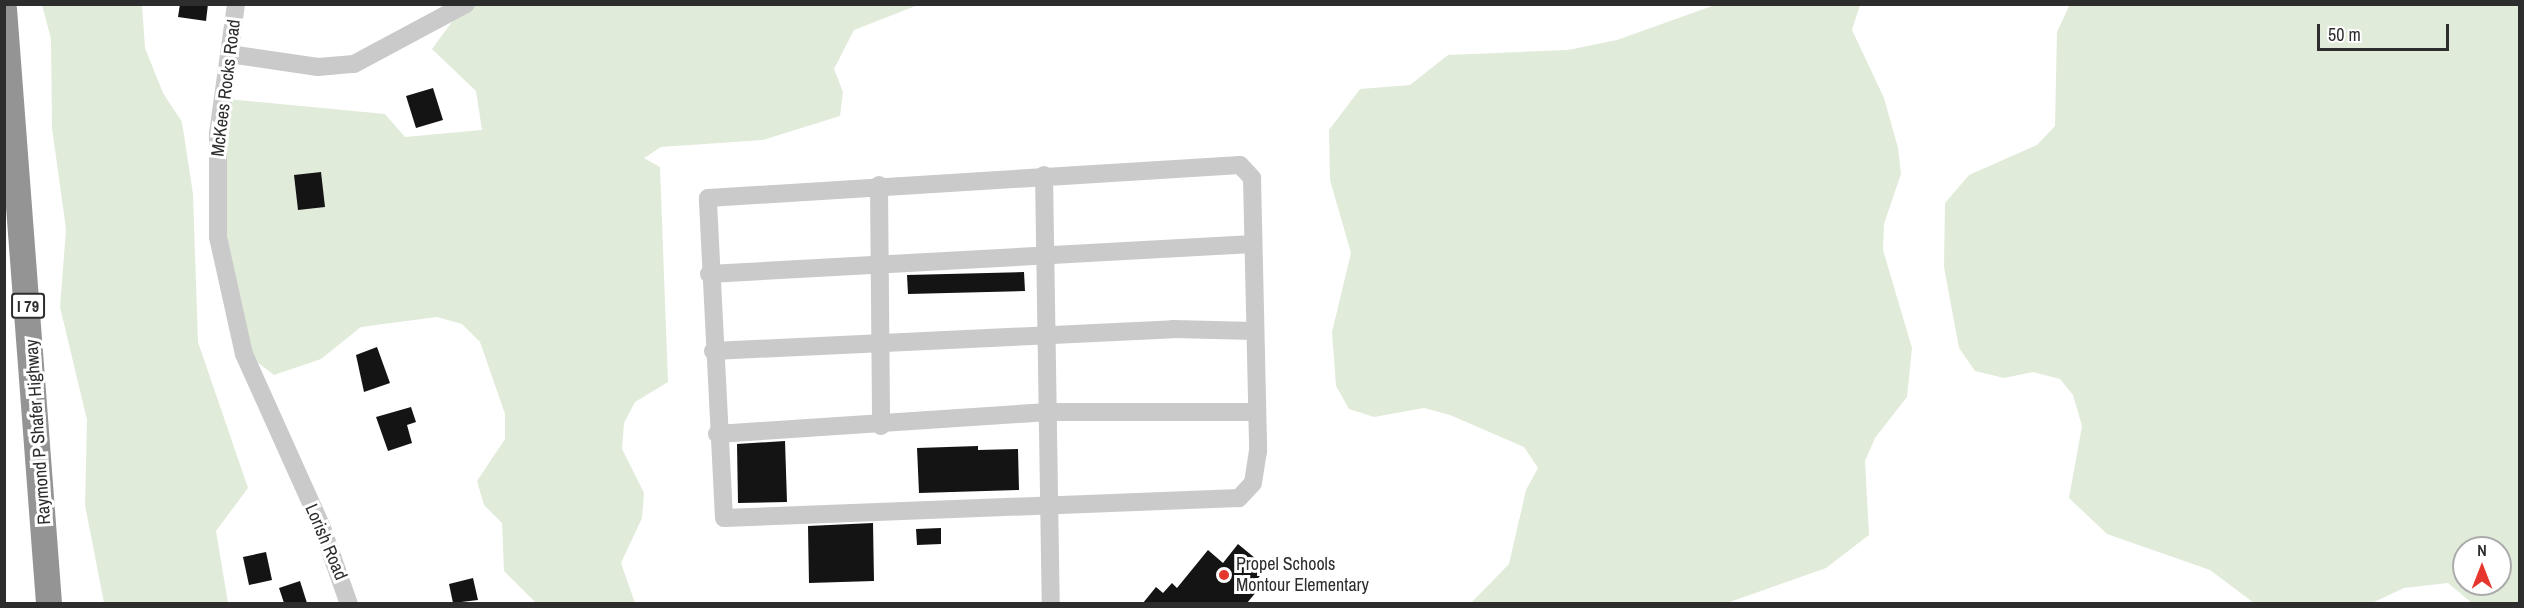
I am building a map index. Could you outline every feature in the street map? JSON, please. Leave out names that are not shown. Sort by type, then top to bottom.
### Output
[{"type":"highway","name":"Raymond P Shafer Highway","points":[[4,9],[43,490],[49,603]]},
{"type":"highway","points":[[43,490],[57,603]]},
{"type":"street","name":"McKees Rocks Road","points":[[236,4],[218,135],[218,237],[244,354],[300,481]]},
{"type":"street","points":[[229,54],[318,67],[354,64],[466,4]]},
{"type":"street","points":[[1240,165],[1252,178],[1257,412],[1253,483],[1239,498],[729,520],[721,513],[708,198],[1044,175],[1240,165]]},
{"type":"street","points":[[1044,175],[1051,603]]},
{"type":"street","points":[[879,185],[881,426]]},
{"type":"street","points":[[710,274],[1253,244]]},
{"type":"street","points":[[713,351],[1047,335],[1255,331]]},
{"type":"street","points":[[717,434],[881,426],[1048,412],[1257,412]]},
{"type":"street","name":"Lorish Road","points":[[300,481],[349,603]]},
{"type":"green space","points":[[2070,4],[2519,5],[2519,603],[2472,603],[2464,596],[2512,596],[2512,536],[2452,536],[2452,586],[2448,583],[2404,588],[2372,603],[2254,603],[2210,570],[2107,534],[2069,498],[2082,426],[2073,395],[2060,379],[2033,372],[2004,378],[1975,371],[1959,348],[1944,267],[1945,203],[1969,175],[2037,145],[2055,126],[2057,32]]},
{"type":"green space","points":[[42,5],[142,5],[145,48],[163,93],[182,122],[193,194],[198,342],[248,488],[216,531],[228,603],[104,603],[85,505],[87,420],[60,307],[66,229],[52,128],[51,39]]},
{"type":"green space","points":[[473,5],[918,5],[854,30],[834,69],[843,92],[840,116],[763,140],[661,147],[644,158],[660,167],[668,382],[635,402],[624,423],[622,449],[644,493],[642,518],[621,563],[635,603],[536,603],[504,571],[502,523],[484,505],[477,481],[505,439],[505,414],[480,342],[462,324],[437,317],[361,327],[321,359],[274,375],[248,355],[222,237],[227,99],[385,114],[405,137],[482,130],[476,91],[432,49],[460,11]]},
{"type":"green space","points":[[1715,5],[1860,5],[1852,30],[1884,98],[1898,148],[1901,174],[1884,224],[1883,250],[1912,348],[1907,397],[1875,438],[1865,461],[1869,535],[1826,568],[1727,603],[1471,603],[1509,564],[1526,490],[1538,468],[1524,447],[1450,415],[1424,408],[1374,417],[1349,409],[1336,386],[1332,332],[1351,253],[1330,180],[1329,130],[1360,89],[1410,85],[1448,55],[1568,50],[1617,40]]},
{"type":"building","points":[[180,4],[208,4],[206,21],[178,17]]},
{"type":"building","points":[[433,88],[443,120],[416,128],[406,96]]},
{"type":"building","points":[[321,172],[325,207],[298,210],[294,175]]},
{"type":"building","points":[[1024,272],[1025,291],[908,294],[907,275]]},
{"type":"building","points":[[377,347],[390,383],[364,392],[356,355]]},
{"type":"building","points":[[411,407],[416,422],[407,425],[412,443],[388,451],[376,417]]},
{"type":"building","points":[[785,441],[787,502],[738,503],[737,444]]},
{"type":"building","points":[[978,446],[978,450],[1018,449],[1019,490],[919,493],[917,448]]},
{"type":"building","points":[[873,523],[874,581],[809,583],[808,526]]},
{"type":"building","points":[[941,528],[941,544],[917,545],[916,529]]},
{"type":"building","name":"Propel Schools Montour Elementary","points":[[1238,544],[1267,568],[1251,586],[1257,591],[1247,603],[1143,603],[1156,587],[1163,593],[1172,583],[1177,588],[1208,550],[1223,563]]},
{"type":"building","points":[[266,552],[272,580],[249,585],[243,557]]},
{"type":"building","points":[[473,578],[478,600],[453,603],[449,584]]},
{"type":"building","points":[[300,581],[307,603],[284,603],[279,588]]},
{"type":"place","name":"Propel Schools Montour Elementary","points":[[1224,575]]}]
